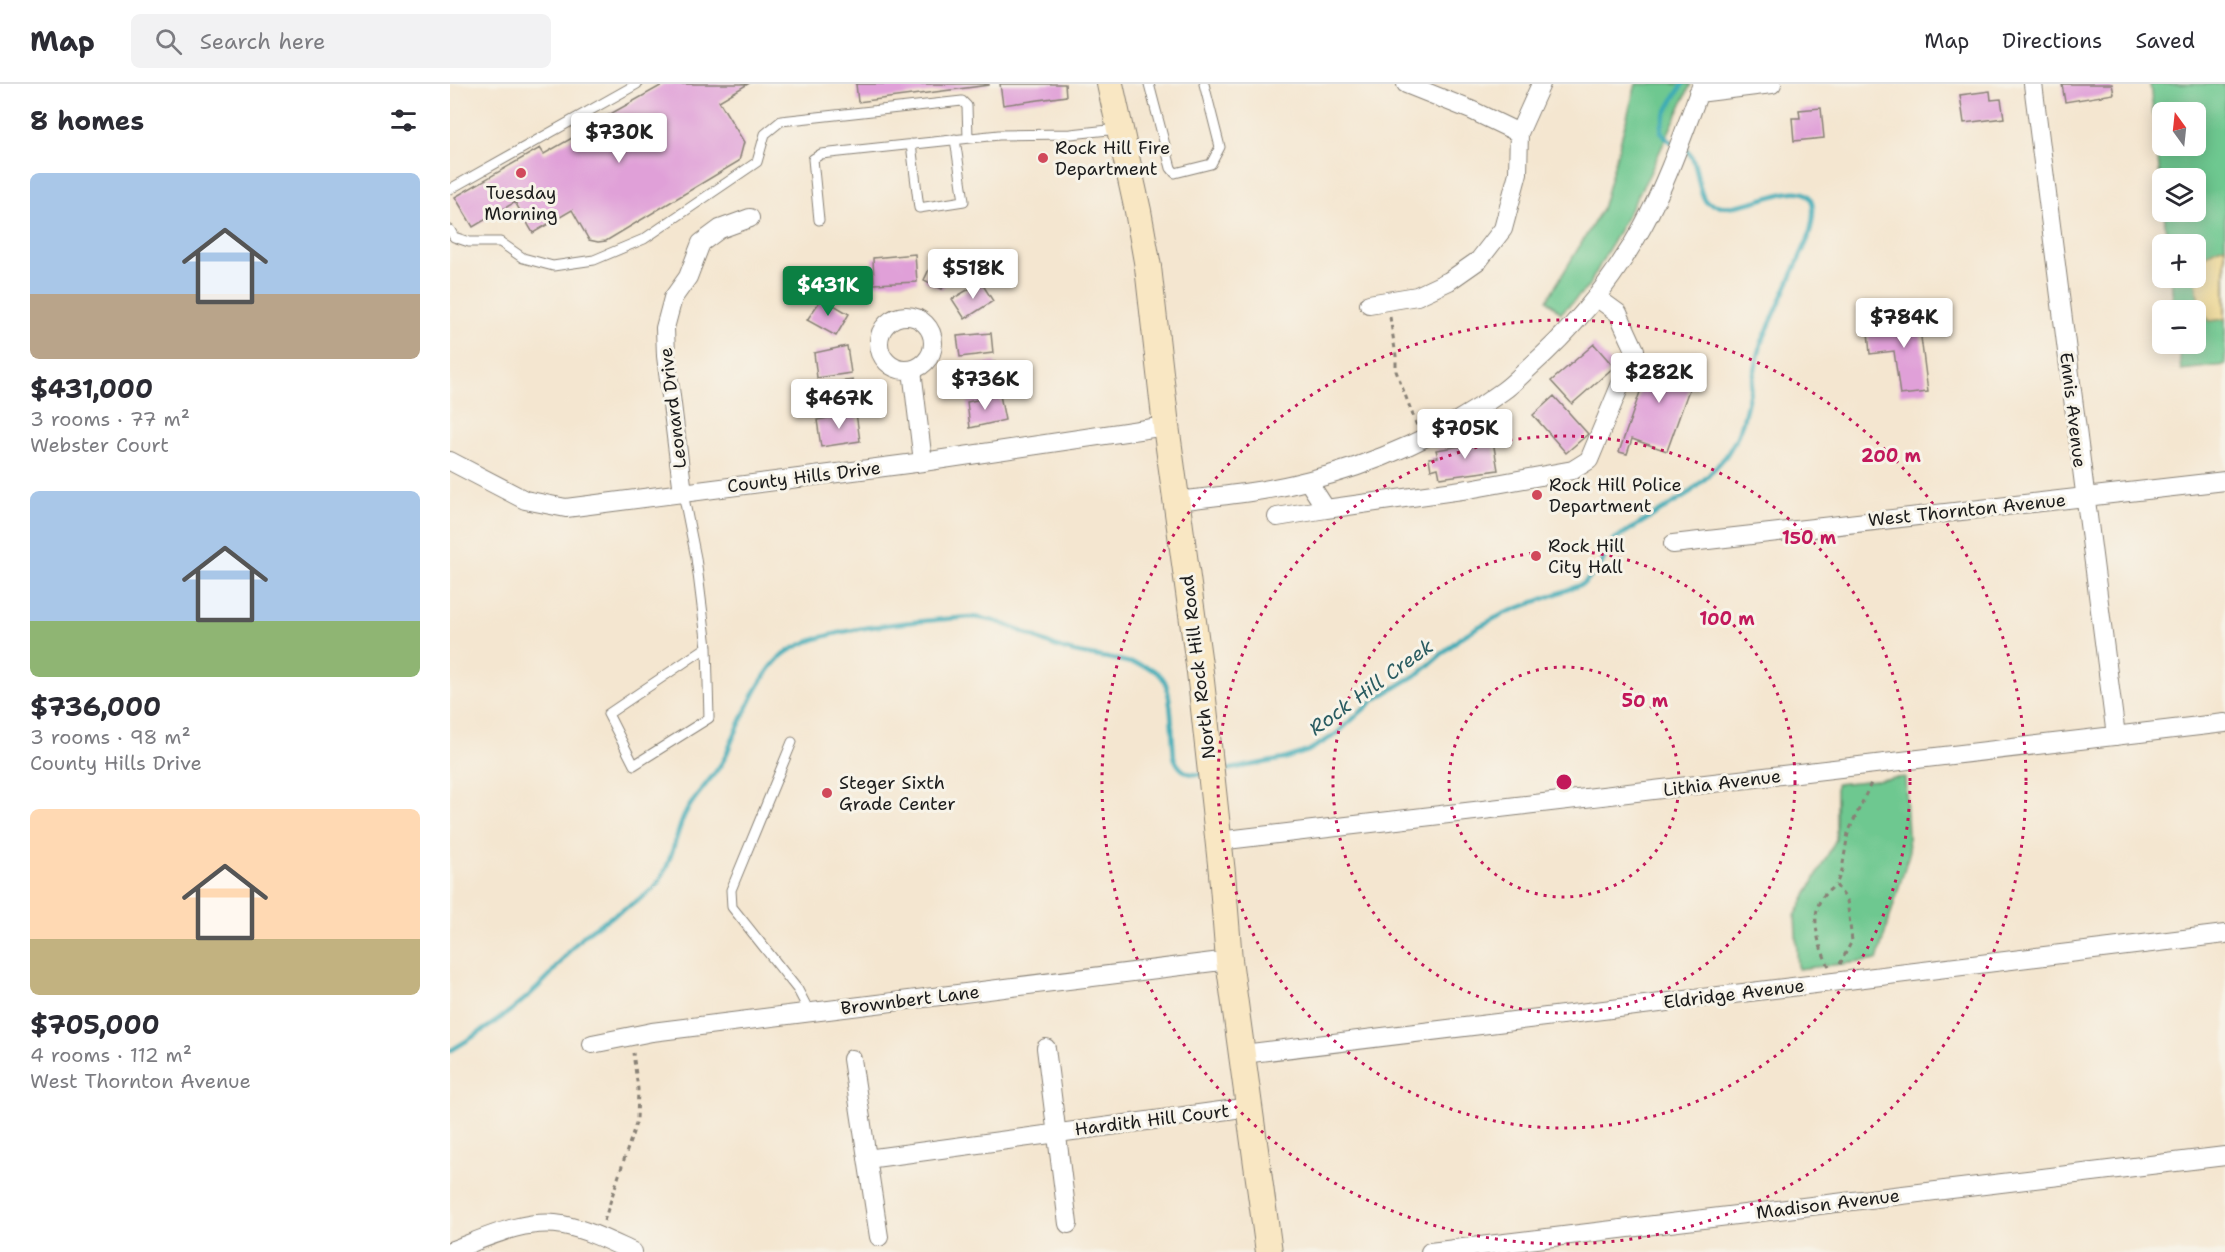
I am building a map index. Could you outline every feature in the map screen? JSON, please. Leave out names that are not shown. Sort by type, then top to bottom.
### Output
[{"type":"street","name":"North Rock Hill Road","points":[[1110,84],[1148,267],[1166,426],[1188,576],[1209,753],[1229,960],[1269,1252]]},
{"type":"street","points":[[1406,84],[1471,110],[1519,133]]},
{"type":"street","points":[[1369,304],[1417,296],[1449,281],[1479,261],[1503,230],[1518,173],[1519,133],[1541,84]]},
{"type":"street","points":[[1176,501],[1278,488],[1308,481],[1389,454],[1450,424],[1504,391],[1549,350],[1596,297],[1643,226],[1700,88],[1772,84]]},
{"type":"street","name":"Ennis Avenue","points":[[2033,84],[2116,736]]},
{"type":"street","name":"Leonard Drive","points":[[683,493],[666,356],[665,328],[673,298],[688,277],[701,243],[720,229],[750,218]]},
{"type":"street","points":[[1277,517],[1469,489],[1573,470],[1589,460],[1635,350],[1618,313],[1596,297]]},
{"type":"street","points":[[912,370],[923,462]]},
{"type":"street","name":"County Hills Drive","points":[[450,461],[525,500],[566,508],[923,462],[1166,426]]},
{"type":"street","points":[[1308,481],[1326,509]]},
{"type":"street","name":"West Thornton Avenue","points":[[1673,544],[2225,481]]},
{"type":"street","name":"Lithia Avenue","points":[[1218,841],[2225,723]]},
{"type":"street","name":"Eldridge Avenue","points":[[1243,1054],[1841,973],[2225,934]]},
{"type":"street","name":"Brownbert Lane","points":[[592,1044],[631,1036],[1229,960]]},
{"type":"street","name":"Hardith Hill Court","points":[[1046,1048],[1068,1224]]},
{"type":"street","points":[[852,1059],[879,1237]]},
{"type":"street","name":"Hardith Hill Court","points":[[867,1159],[1250,1107]]},
{"type":"street","name":"Madison Avenue","points":[[1430,1252],[2225,1156]]},
{"type":"street","points":[[450,1251],[530,1224],[562,1225],[599,1237],[633,1252]]},
{"type":"lane","points":[[450,189],[638,84]]},
{"type":"lane","points":[[1149,84],[1171,168],[1175,173],[1211,164],[1220,147],[1204,84]]},
{"type":"lane","points":[[450,230],[454,237],[469,242],[500,242],[523,258],[553,266],[594,260],[644,239],[757,162],[765,134],[781,121],[962,101],[967,106],[968,138]]},
{"type":"lane","points":[[819,220],[813,159],[821,154],[999,135],[1071,134],[1120,129]]},
{"type":"lane","points":[[911,144],[919,208],[964,201],[955,139]]},
{"type":"lane","points":[[683,493],[696,558],[707,647],[709,718],[634,765],[608,714],[707,647]]},
{"type":"lane","points":[[792,742],[731,890],[730,900],[732,907],[798,990],[810,1013]]},
{"type":"path","points":[[1389,300],[1396,371],[1413,418],[1423,437]]},
{"type":"path","points":[[1836,885],[1847,900],[1852,941],[1841,973],[1829,966],[1820,948],[1817,907],[1824,895],[1836,885],[1842,870],[1848,833],[1874,777],[1875,765]]},
{"type":"path","points":[[599,1237],[637,1120],[638,1089],[631,1036]]},
{"type":"green space","points":[[1636,84],[1691,84],[1649,175],[1588,287],[1561,313],[1547,300],[1602,209]]},
{"type":"green space","points":[[2150,84],[2225,84],[2225,365],[2181,370],[2179,354],[2206,354],[2206,300],[2173,300],[2172,288],[2206,288],[2206,234],[2166,234],[2165,222],[2206,222],[2206,168],[2159,168],[2158,156],[2206,156],[2206,102],[2152,103]]},
{"type":"green space","points":[[1905,777],[1909,854],[1877,960],[1798,969],[1795,916],[1836,839],[1836,784]]},
{"type":"sand","points":[[2225,246],[2225,319],[2210,321],[2206,317],[2206,300],[2199,300],[2197,288],[2206,288],[2206,256]]},
{"type":"building","points":[[664,84],[748,84],[719,101],[744,142],[739,161],[606,241],[589,240],[572,210],[533,233],[515,202],[473,227],[455,197],[540,148],[544,154]]},
{"type":"building","points":[[856,84],[989,84],[989,85],[858,102]]},
{"type":"building","points":[[1000,84],[1065,84],[1066,96],[1003,105]]},
{"type":"building","points":[[2062,84],[2112,84],[2114,94],[2065,102]]},
{"type":"building","points":[[1990,91],[1991,100],[2001,99],[2004,118],[1964,123],[1960,95]]},
{"type":"building","points":[[1821,108],[1824,138],[1794,141],[1792,118],[1800,118],[1799,110]]},
{"type":"building","points":[[937,253],[956,263],[942,289],[924,280]]},
{"type":"building","points":[[915,254],[917,282],[874,284],[873,258]]},
{"type":"building","points":[[981,282],[993,301],[965,319],[952,299]]},
{"type":"building","points":[[822,298],[849,314],[836,336],[807,320]]},
{"type":"building","points":[[1917,306],[1928,392],[1900,395],[1894,351],[1870,354],[1868,332],[1892,329],[1890,309]]},
{"type":"building","points":[[991,333],[993,353],[960,357],[957,336]]},
{"type":"building","points":[[1594,344],[1614,367],[1572,404],[1551,381]]},
{"type":"building","points":[[847,346],[851,373],[817,378],[814,353]]},
{"type":"building","points":[[1653,355],[1696,370],[1667,451],[1632,439],[1627,454],[1619,452]]},
{"type":"building","points":[[995,362],[997,384],[966,389],[963,366]]},
{"type":"building","points":[[853,380],[856,407],[814,412],[812,385]]},
{"type":"building","points":[[1000,395],[1005,420],[970,428],[967,402]]},
{"type":"building","points":[[1554,396],[1588,434],[1566,453],[1533,415]]},
{"type":"building","points":[[856,413],[860,441],[821,447],[817,420]]},
{"type":"building","points":[[1493,441],[1498,470],[1440,478],[1438,468],[1431,470],[1429,458],[1438,457],[1436,450]]},
{"type":"waterway","name":"Rock Hill Creek","points":[[1676,145],[1661,132],[1666,113],[1683,84]]},
{"type":"waterway","name":"Rock Hill Creek","points":[[1220,771],[1284,759],[1308,751],[1335,735],[1374,700],[1421,672],[1460,638],[1476,628],[1505,613],[1583,584],[1599,569],[1613,540],[1687,495],[1726,456],[1743,421],[1761,344],[1808,239],[1813,215],[1812,201],[1805,193],[1794,192],[1734,206],[1720,206],[1706,202],[1700,189],[1693,159],[1684,148]]},
{"type":"waterway","name":"Rock Hill Creek","points":[[450,1051],[514,1008],[548,977],[587,933],[655,887],[668,865],[684,816],[723,761],[761,681],[775,662],[800,645],[872,627],[969,617],[1004,624],[1068,651],[1119,660],[1152,669],[1161,676],[1167,686],[1176,762],[1185,772],[1203,774]]},
{"type":"place","name":"Rock Hill Fire Department","points":[[1043,158]]},
{"type":"place","name":"Tuesday Morning","points":[[521,173]]},
{"type":"place","name":"Rock Hill Police Department","points":[[1537,495]]},
{"type":"place","name":"Rock Hill City Hall","points":[[1536,556]]},
{"type":"place","name":"Steger Sixth Grade Center","points":[[827,793]]}]
